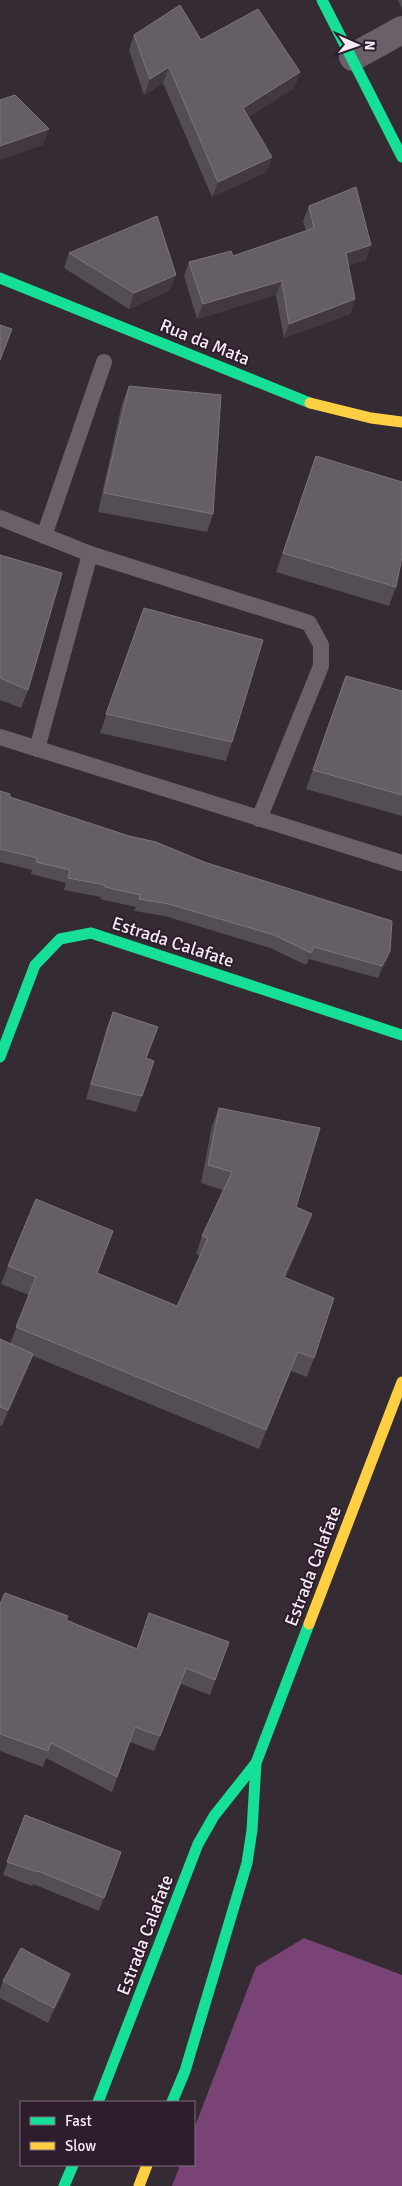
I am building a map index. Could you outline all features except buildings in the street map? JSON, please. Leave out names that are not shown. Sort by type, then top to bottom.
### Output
[{"type":"street","points":[[322,0],[353,57],[402,157]]},
{"type":"street","points":[[353,57],[402,30]]},
{"type":"street","name":"Rua da Mata","points":[[0,278],[309,402],[371,418],[402,422]]},
{"type":"street","name":"Estrada Calafate","points":[[0,1058],[35,964],[60,939],[91,934],[402,1035]]},
{"type":"street","name":"Estrada Calafate","points":[[98,2101],[198,1844],[214,1816],[256,1763],[402,1382]]},
{"type":"street","name":"Estrada Calafate","points":[[172,2101],[185,2071],[247,1863],[252,1830],[256,1763]]},
{"type":"street","points":[[64,2186],[73,2166]]},
{"type":"street","points":[[139,2186],[147,2166]]},
{"type":"lane","points":[[44,536],[104,362]]},
{"type":"lane","points":[[0,518],[90,554],[309,623],[321,645],[321,666],[260,818]]},
{"type":"lane","points":[[37,749],[90,554]]},
{"type":"lane","points":[[0,737],[402,862]]},
{"type":"shaded area","points":[[304,1938],[402,1975],[402,2186],[172,2186],[180,2166],[195,2166],[195,2126],[256,1967]]},
{"type":"traffic: fast","points":[[322,0],[402,157]]},
{"type":"traffic: fast","points":[[0,278],[310,403]]},
{"type":"traffic: fast","points":[[0,1057],[35,965],[60,939],[91,933],[402,1035]]},
{"type":"traffic: fast","points":[[98,2101],[198,1844],[214,1816],[256,1763],[309,1624]]},
{"type":"traffic: fast","points":[[172,2101],[185,2071],[247,1863],[252,1830],[256,1763]]},
{"type":"traffic: fast","points":[[64,2186],[73,2166]]},
{"type":"traffic: slow","points":[[310,403],[371,418],[402,422]]},
{"type":"traffic: slow","points":[[309,1624],[402,1382]]},
{"type":"traffic: slow","points":[[139,2186],[147,2166]]}]
